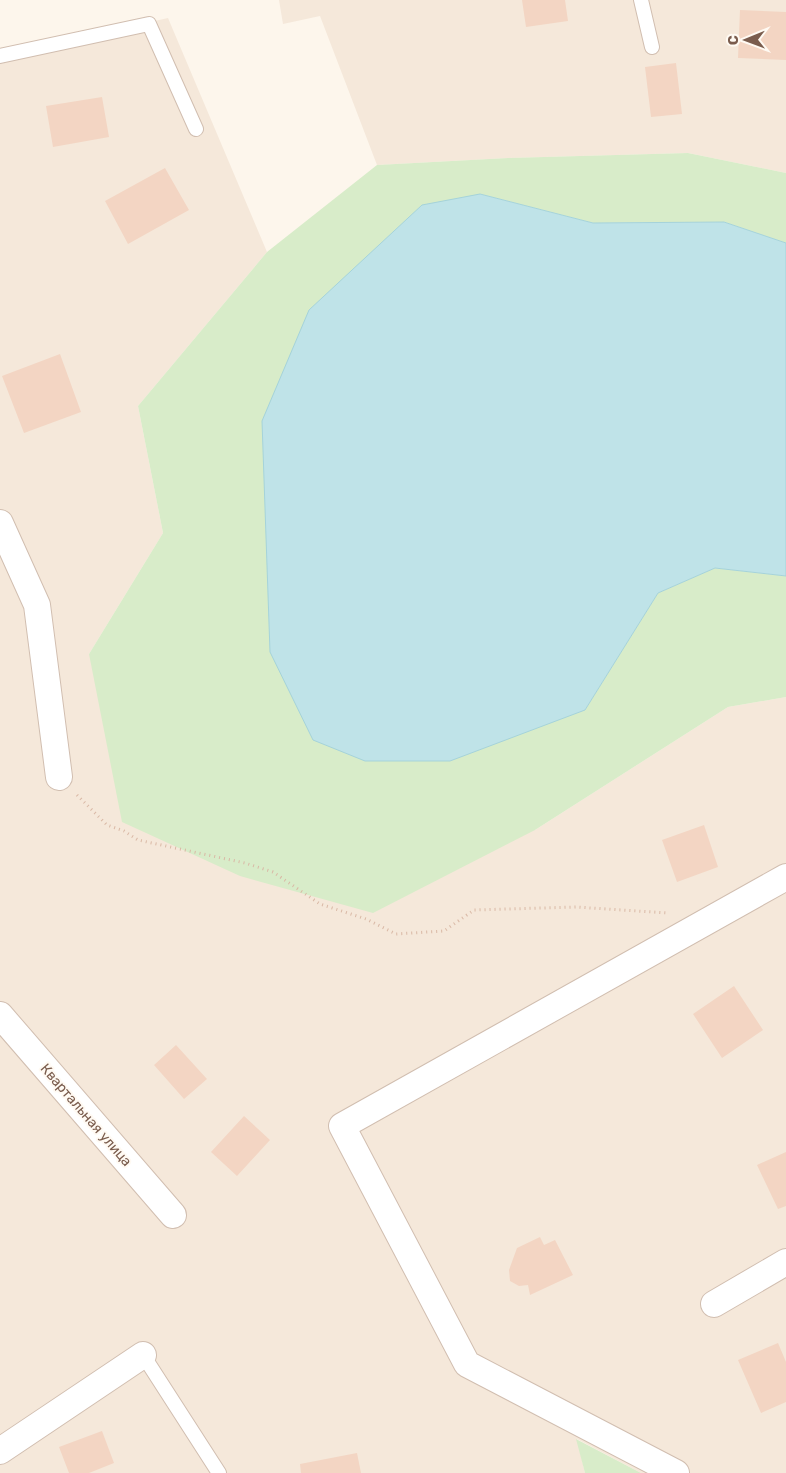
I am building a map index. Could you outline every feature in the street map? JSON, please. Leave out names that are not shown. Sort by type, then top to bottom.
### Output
[{"type":"street","points":[[0,522],[37,605],[59,777]]},
{"type":"street","points":[[676,1473],[468,1364],[342,1126],[786,877]]},
{"type":"street","name":"Квартальная улица","points":[[0,1015],[173,1215]]},
{"type":"street","points":[[714,1304],[786,1262]]},
{"type":"street","points":[[0,1451],[143,1355]]},
{"type":"lane","points":[[641,0],[652,46]]},
{"type":"lane","points":[[0,56],[149,24],[196,129]]},
{"type":"lane","points":[[143,1355],[219,1473]]},
{"type":"path","points":[[59,777],[107,825],[124,831],[138,840],[245,863],[273,872],[320,904],[366,919],[396,934],[444,931],[474,910],[585,908],[662,912],[707,922]]},
{"type":"shaded area","points":[[279,0],[786,0],[786,173],[688,153],[508,158],[377,165],[320,16],[283,24]]},
{"type":"shaded area","points":[[168,18],[267,252],[138,406],[163,533],[89,654],[535,830],[728,707],[786,697],[786,1473],[641,1473],[577,1439],[585,1473],[0,1473],[0,56]]},
{"type":"green space","points":[[688,153],[786,173],[786,243],[724,222],[593,223],[480,194],[585,710],[658,593],[715,568],[786,576],[786,697],[728,707],[535,830],[373,913],[240,876],[122,822],[89,654],[163,533],[138,406],[267,252],[377,165],[508,158]]},
{"type":"green space","points":[[576,1439],[641,1473],[585,1473]]},
{"type":"water","points":[[480,194],[593,223],[724,222],[786,243],[786,576],[715,568],[658,593],[585,710],[450,761],[365,761],[313,740],[270,652],[262,421],[309,310],[422,205]]},
{"type":"building","points":[[522,0],[565,0],[568,21],[526,27]]},
{"type":"building","points":[[740,10],[786,12],[786,60],[738,58]]},
{"type":"building","points":[[676,63],[682,114],[651,117],[645,67]]},
{"type":"building","points":[[102,97],[109,137],[53,147],[46,106]]},
{"type":"building","points":[[165,168],[189,210],[128,244],[105,201]]},
{"type":"building","points":[[60,354],[81,412],[24,433],[2,376]]},
{"type":"building","points":[[704,825],[718,867],[677,882],[662,840]]},
{"type":"building","points":[[734,986],[763,1030],[722,1058],[693,1014]]},
{"type":"building","points":[[176,1045],[207,1079],[184,1099],[154,1065]]},
{"type":"building","points":[[244,1116],[270,1140],[237,1176],[211,1152]]},
{"type":"building","points":[[786,1152],[786,1206],[778,1209],[757,1165]]},
{"type":"building","points":[[540,1237],[544,1245],[555,1240],[573,1275],[530,1295],[528,1285],[519,1286],[510,1281],[509,1270],[517,1248]]},
{"type":"building","points":[[778,1343],[786,1362],[786,1402],[761,1413],[738,1360]]},
{"type":"building","points":[[102,1431],[114,1463],[89,1473],[69,1473],[59,1447]]},
{"type":"building","points":[[357,1453],[361,1473],[301,1473],[300,1464]]}]
